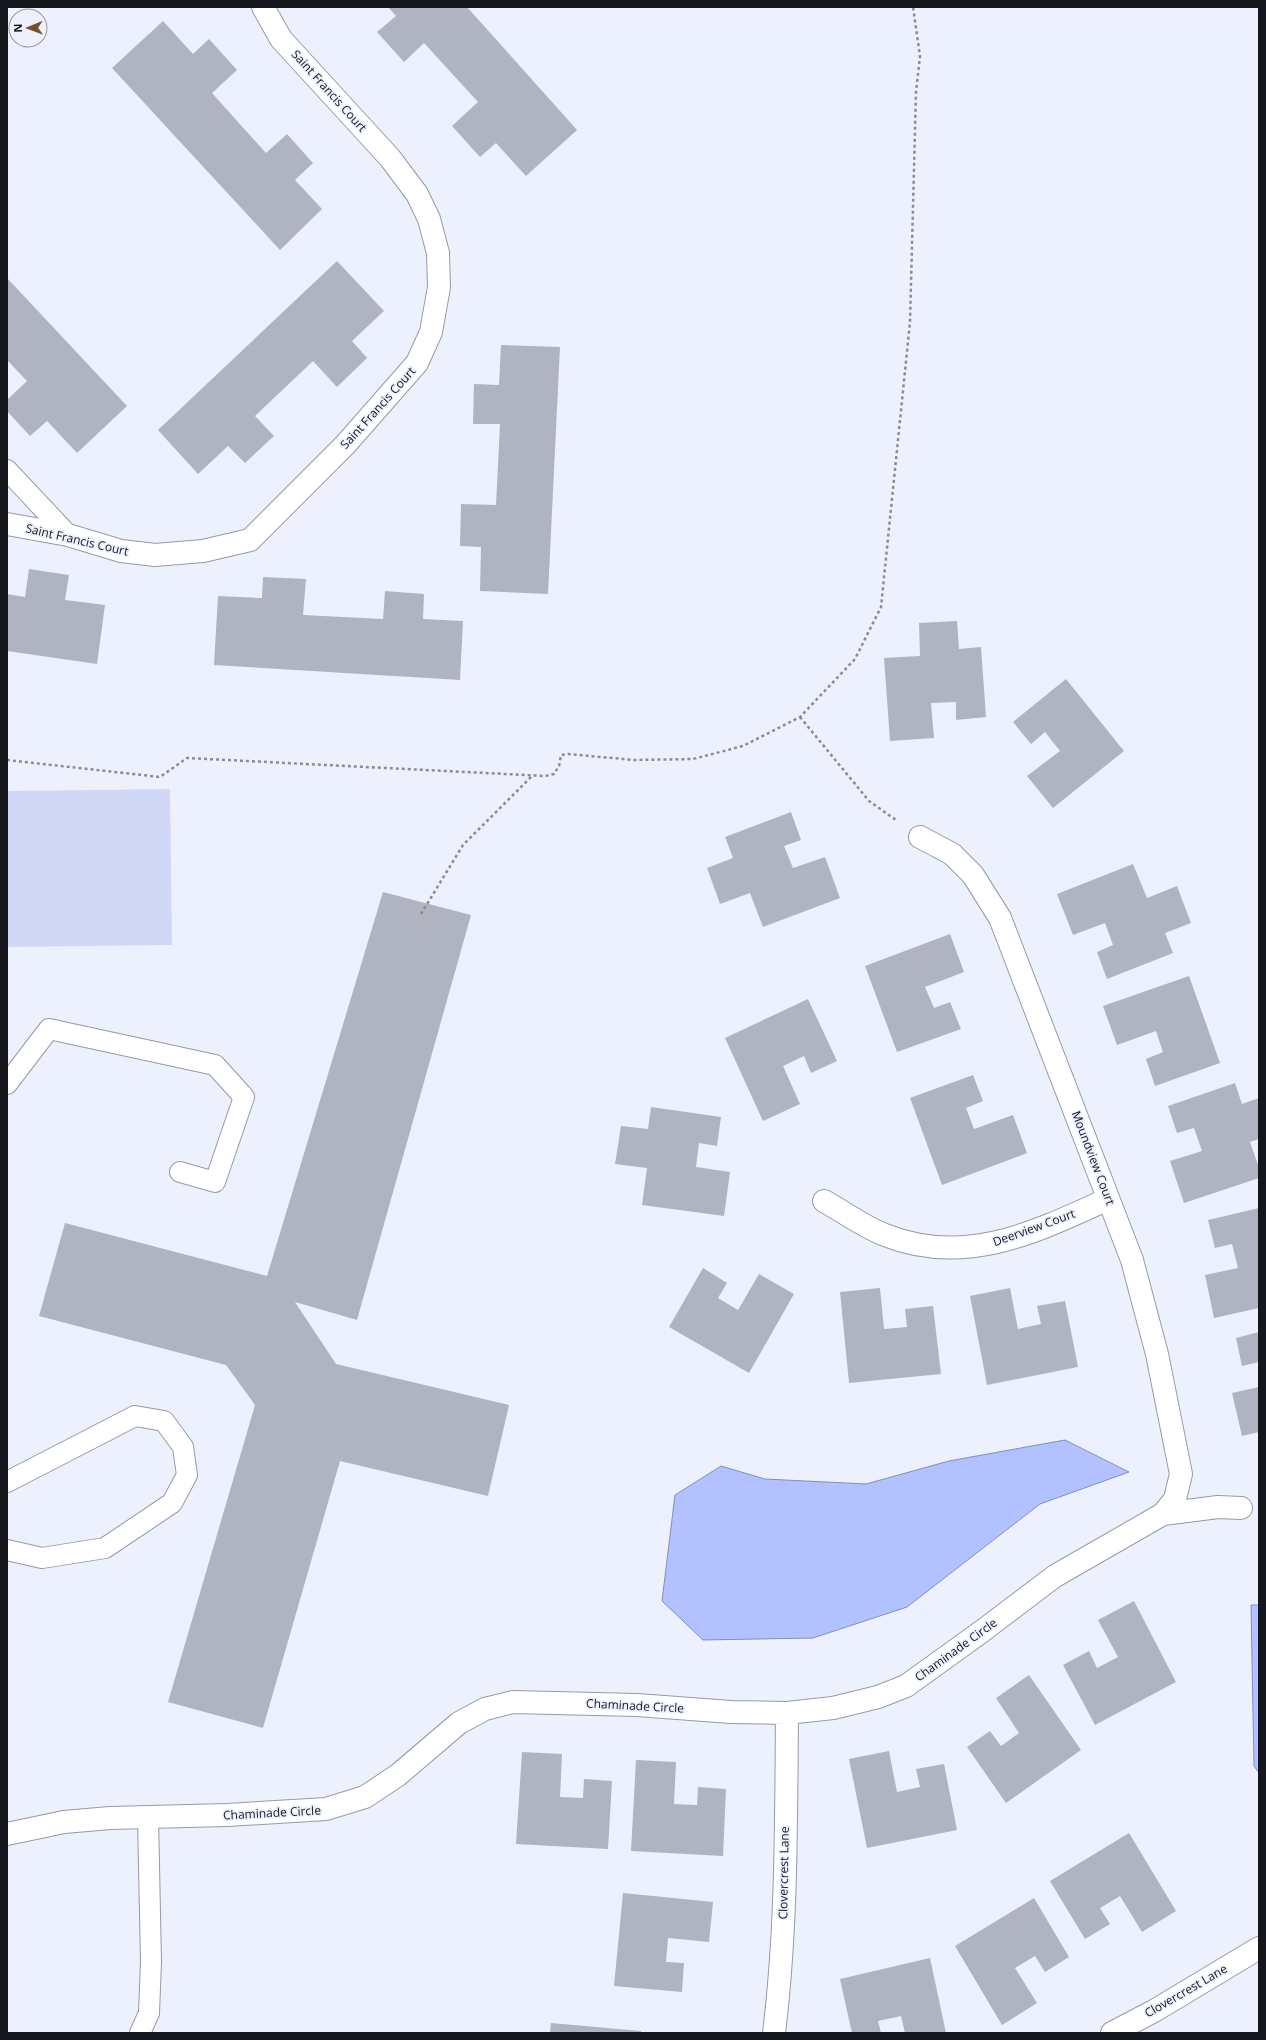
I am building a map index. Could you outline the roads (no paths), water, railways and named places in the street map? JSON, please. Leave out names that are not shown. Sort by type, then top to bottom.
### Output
[{"type":"street","name":"Saint Francis Court","points":[[7,524],[68,535],[121,552],[155,555],[203,551],[250,540],[345,445],[417,363],[431,332],[440,287],[438,253],[429,219],[417,194],[390,158],[281,38],[263,7]]},
{"type":"street","name":"Moundview Court","points":[[920,837],[952,854],[973,874],[1000,918],[1132,1260],[1155,1347],[1181,1474],[1175,1499],[1163,1514]]},
{"type":"street","name":"Deerview Court","points":[[824,1201],[884,1235],[923,1246],[959,1249],[995,1244],[1059,1222],[1108,1199]]},
{"type":"street","name":"Chaminade Circle","points":[[8,1829],[110,1818],[227,1815],[326,1810],[365,1797],[398,1775],[459,1723],[485,1709],[513,1702],[638,1705],[730,1712],[787,1713],[833,1708],[878,1697],[906,1686],[1055,1576],[1163,1514],[1218,1507],[1241,1508]]},
{"type":"street","name":"Clovercrest Lane","points":[[774,2033],[779,1992],[785,1906],[787,1713]]},
{"type":"street","name":"Clovercrest Lane","points":[[1112,2033],[1154,2011],[1259,1948]]},
{"type":"lane","points":[[7,470],[68,535]]},
{"type":"lane","points":[[7,1084],[49,1029],[215,1065],[244,1097],[215,1182],[180,1172]]},
{"type":"lane","points":[[7,1482],[134,1416],[164,1421],[183,1448],[187,1475],[172,1503],[105,1548],[42,1558],[7,1550]]},
{"type":"lane","points":[[140,2033],[149,2013],[151,1962],[148,1817]]},
{"type":"water","points":[[1065,1440],[1129,1472],[1040,1504],[907,1607],[813,1638],[703,1640],[662,1601],[675,1495],[721,1466],[765,1479],[866,1484],[949,1461]]},
{"type":"water","points":[[1251,1605],[1259,1605],[1259,1773],[1254,1766]]}]
